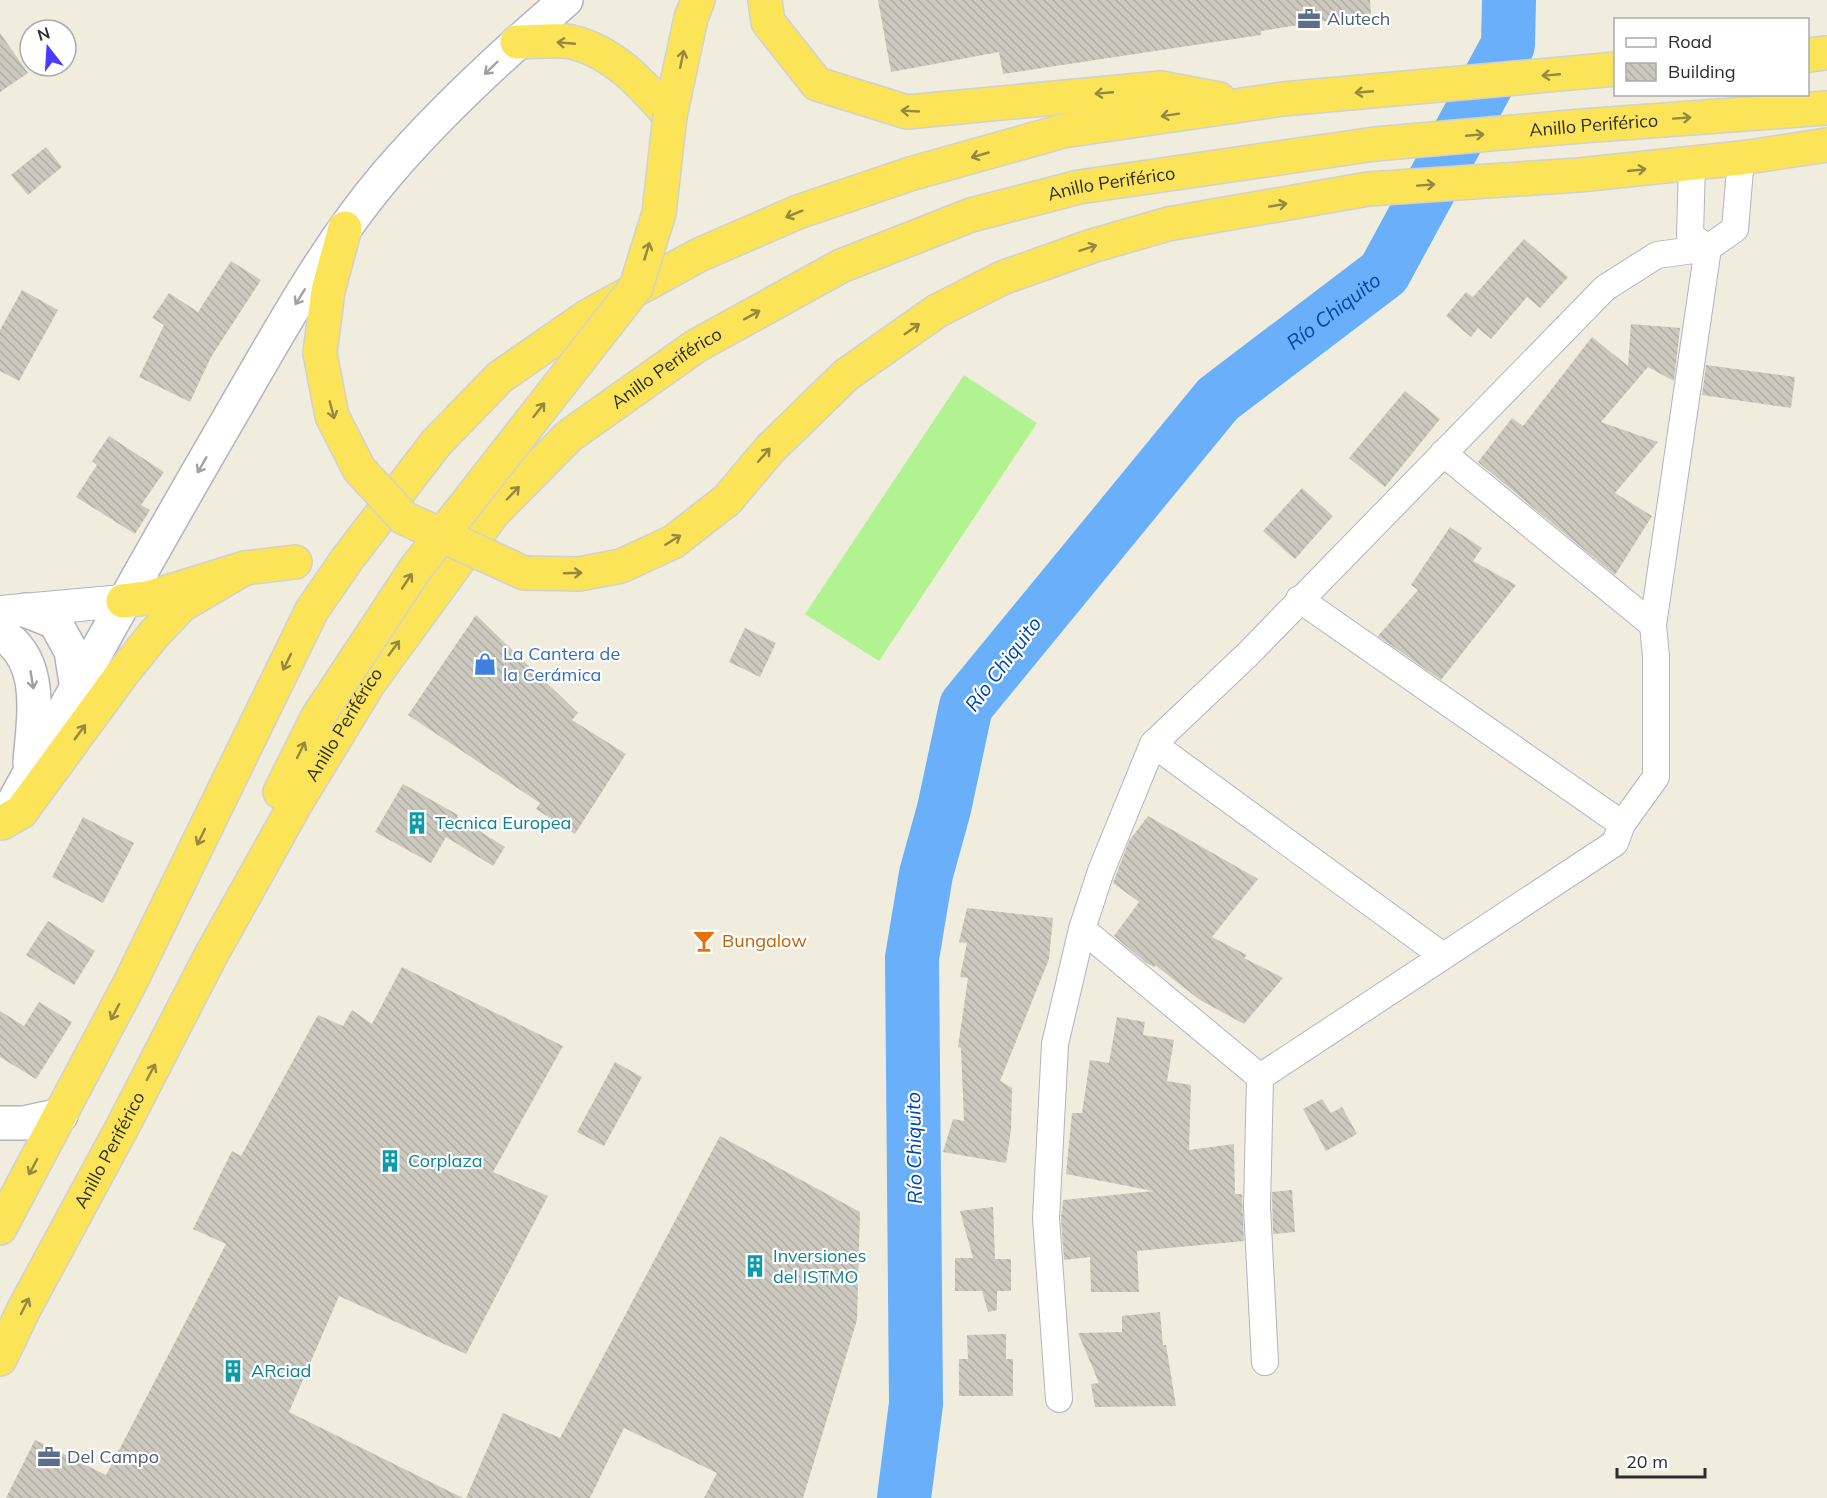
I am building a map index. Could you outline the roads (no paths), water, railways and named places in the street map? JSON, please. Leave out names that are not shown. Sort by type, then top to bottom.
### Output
[{"type":"highway","points":[[210,957],[249,855],[317,718],[416,568],[636,287],[659,213],[670,116],[691,18],[698,0]]},
{"type":"highway","points":[[765,0],[768,22],[817,84],[907,112],[1161,88],[1245,103]]},
{"type":"highway","points":[[517,42],[572,42],[612,60],[641,83],[670,116]]},
{"type":"highway","points":[[1809,55],[1827,53]]},
{"type":"highway","points":[[0,1228],[130,983],[312,610],[348,558],[436,442],[501,377],[588,316],[699,255],[798,212],[910,174],[1064,132],[1245,103],[1612,70]]},
{"type":"highway","name":"Anillo Periférico","points":[[0,1359],[24,1309],[124,1124],[210,957],[296,803],[369,683],[473,538],[494,513],[570,436],[696,346],[841,266],[971,215],[1080,187],[1375,144],[1827,108]]},
{"type":"highway","points":[[345,228],[328,291],[320,353],[333,416],[359,469],[404,518],[524,573],[579,574],[621,566],[673,542],[727,500],[770,449],[846,375],[937,311],[1002,278],[1092,246],[1168,224],[1368,189],[1579,175],[1692,164],[1827,145]]},
{"type":"highway","points":[[123,602],[148,598],[244,568],[295,562]]},
{"type":"highway","points":[[1,824],[21,812],[122,674],[155,633],[182,605],[244,568]]},
{"type":"main road","points":[[1,824],[123,602],[298,300],[345,228],[388,173],[422,136],[517,42],[566,0]]},
{"type":"main road","points":[[12,611],[55,622],[70,651],[77,689]]},
{"type":"main road","points":[[0,633],[8,638],[31,670],[35,699],[29,774]]},
{"type":"main road","points":[[0,1122],[24,1123],[61,1115]]},
{"type":"street","points":[[1059,1399],[1046,1218],[1055,1044],[1082,929],[1101,871],[1152,744],[1246,655],[1605,288],[1657,255],[1708,248],[1735,229],[1741,158]]},
{"type":"street","points":[[1692,164],[1690,235],[1708,248]]},
{"type":"street","points":[[1260,1077],[1615,843],[1622,824],[1656,777],[1656,656],[1653,625],[1708,248]]},
{"type":"street","points":[[1443,453],[1653,625]]},
{"type":"street","points":[[1299,599],[1622,824]]},
{"type":"street","points":[[12,611],[123,602]]},
{"type":"street","points":[[1152,744],[1443,956]]},
{"type":"street","points":[[1082,929],[1260,1077]]},
{"type":"street","points":[[1260,1077],[1257,1207],[1265,1362]]},
{"type":"waterway","name":"Río Chiquito","points":[[904,1498],[916,1404],[912,958],[926,874],[944,809],[966,706],[1218,399],[1384,273],[1508,45],[1509,0]]},
{"type":"place","name":"Alutech","points":[[1309,19]]},
{"type":"place","name":"La Cantera de la Cerámica","points":[[485,664]]},
{"type":"place","name":"Tecnica Europea","points":[[417,823]]},
{"type":"place","name":"Bungalow","points":[[704,941]]},
{"type":"place","name":"Corplaza","points":[[390,1161]]},
{"type":"place","name":"Inversiones del ISTMO","points":[[755,1266]]},
{"type":"place","name":"ARciad","points":[[233,1371]]},
{"type":"place","name":"Del Campo","points":[[49,1457]]}]
